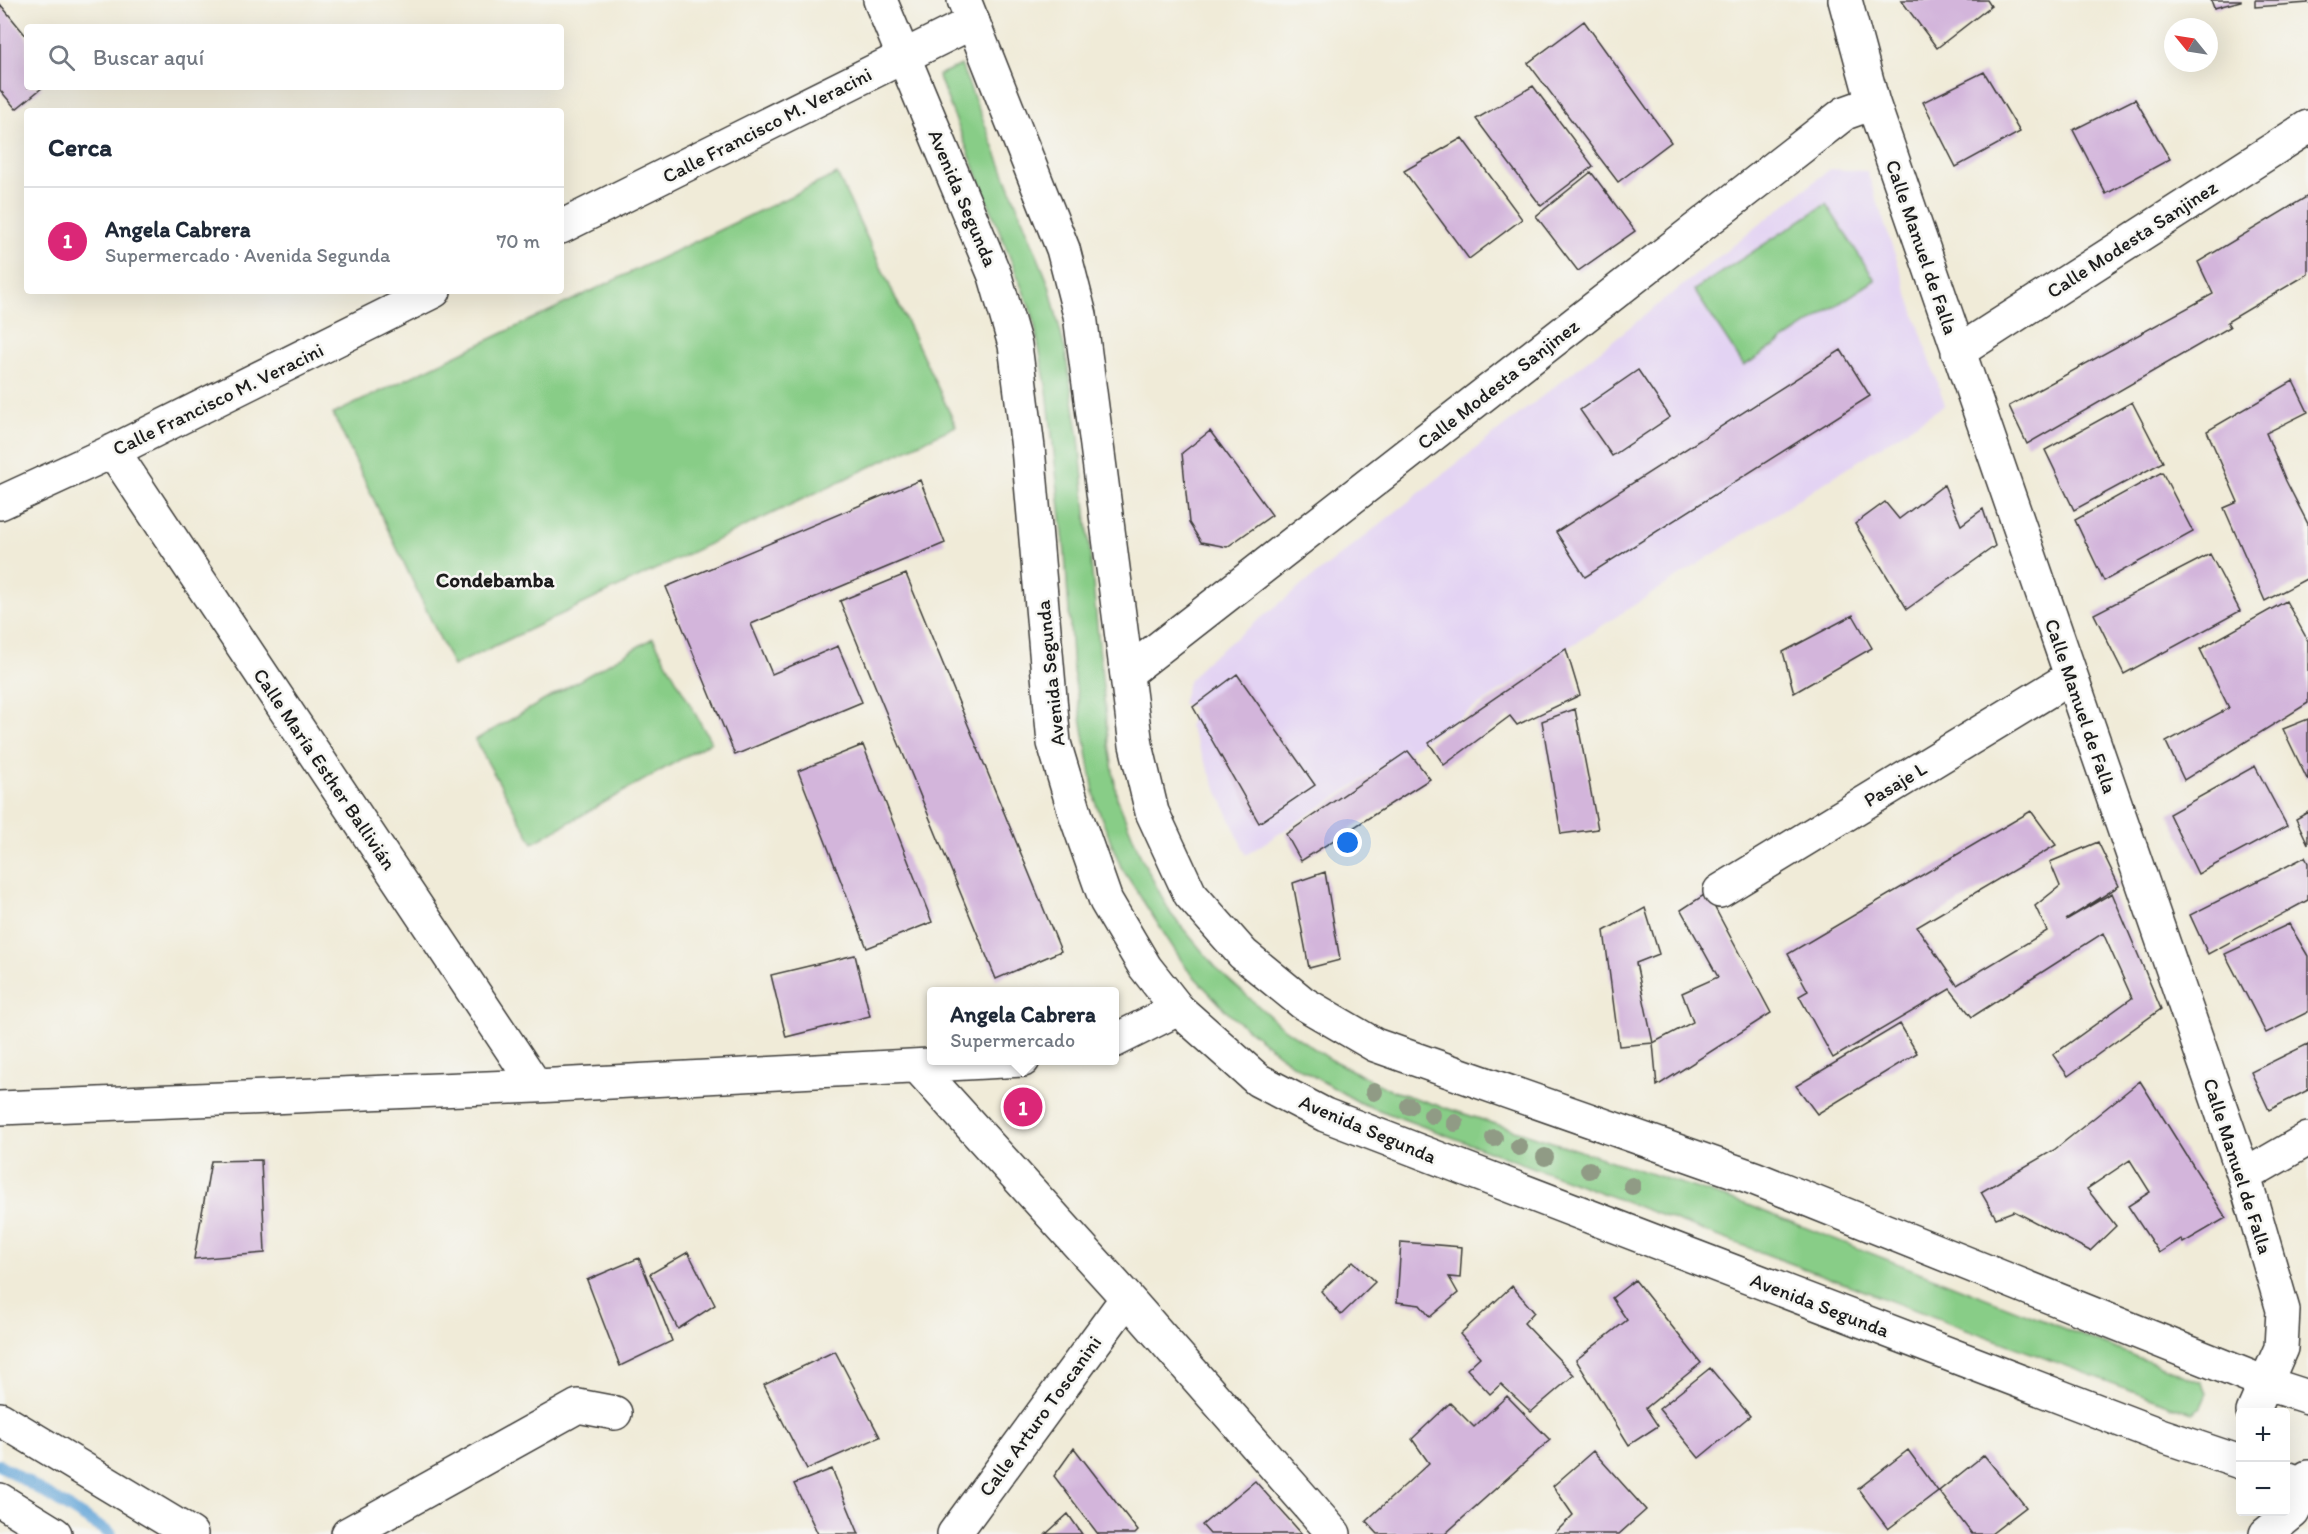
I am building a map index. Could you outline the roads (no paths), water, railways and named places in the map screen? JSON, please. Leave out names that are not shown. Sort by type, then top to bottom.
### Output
[{"type":"street","name":"Avenida Segunda","points":[[880,0],[995,276],[1015,345],[1029,460],[1054,743],[1066,784],[1106,901],[1145,966],[1178,1009],[1258,1080],[1325,1115],[2138,1427],[2236,1454]]},
{"type":"street","name":"Calle Manuel de Falla","points":[[1845,0],[1873,104],[2244,1176],[2283,1310],[2281,1348],[2255,1408]]},
{"type":"street","name":"Calle Francisco M. Veracini","points":[[564,226],[903,57],[969,11]]},
{"type":"street","points":[[969,11],[1063,249],[1080,315],[1136,745],[1152,812],[1191,894],[1243,954],[1304,1003],[1375,1045],[1754,1178],[2265,1383],[2308,1397]]},
{"type":"street","name":"Calle Modesta Sanjinez","points":[[1127,673],[1845,113],[1873,104]]},
{"type":"street","name":"Calle Modesta Sanjinez","points":[[1958,352],[2308,127]]},
{"type":"street","name":"Calle Francisco M. Veracini","points":[[0,503],[113,451],[428,294]]},
{"type":"street","name":"Calle María Esther Ballivián","points":[[113,451],[536,1086]]},
{"type":"street","name":"Pasaje L","points":[[1720,891],[2071,677]]},
{"type":"street","points":[[1119,1038],[1178,1009]]},
{"type":"street","points":[[0,1108],[536,1086],[935,1065]]},
{"type":"street","points":[[917,1066],[1127,1298],[1334,1534]]},
{"type":"street","points":[[2244,1176],[2308,1139]]},
{"type":"street","name":"Calle Arturo Toscanini","points":[[954,1534],[1127,1298]]},
{"type":"street","points":[[348,1534],[578,1406],[615,1413]]},
{"type":"street","points":[[0,1419],[190,1534]]},
{"type":"street","points":[[2266,1534],[2293,1512],[2302,1481]]},
{"type":"street","points":[[0,1500],[55,1534]]},
{"type":"waterway","points":[[0,1465],[111,1534]]},
{"type":"place","name":"Angela Cabrera","points":[[1023,1107]]},
{"type":"district","name":"Condebamba","points":[[495,580]]}]
